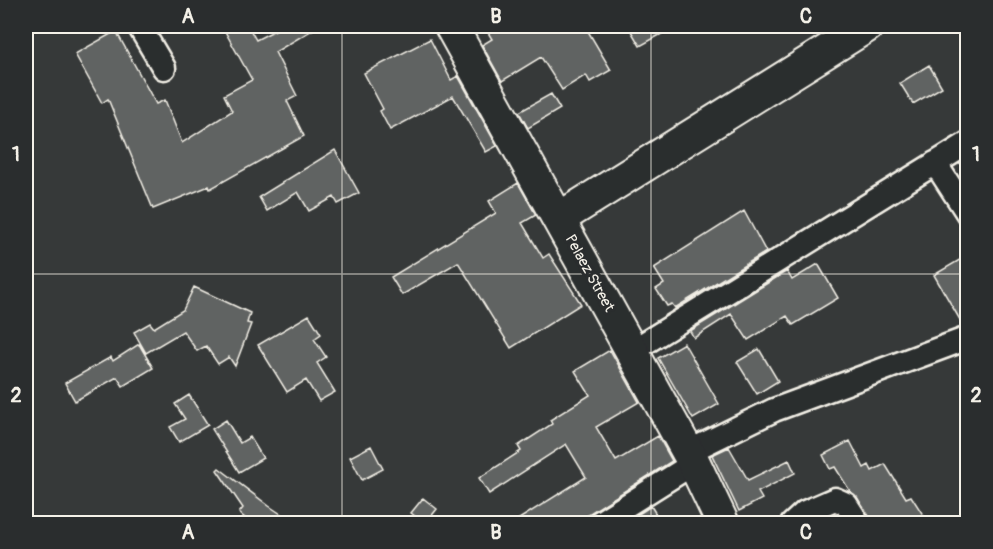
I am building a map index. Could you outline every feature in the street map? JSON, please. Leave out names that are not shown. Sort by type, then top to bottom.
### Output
[{"type":"street","points":[[139,26],[164,68]]},
{"type":"street","name":"Pelaez Street","points":[[451,26],[560,218],[691,457],[723,524]]},
{"type":"street","points":[[560,218],[867,26]]},
{"type":"street","points":[[632,351],[968,143]]},
{"type":"street","points":[[935,163],[968,214]]},
{"type":"street","points":[[597,524],[691,457],[774,410],[968,338]]},
{"type":"street","points":[[792,524],[805,512],[836,499],[846,504],[859,524]]},
{"type":"building","points":[[222,26],[248,26],[256,40],[283,26],[319,26],[275,52],[297,96],[287,101],[304,136],[210,189],[209,186],[153,209],[108,99],[102,103],[75,54],[116,31],[156,104],[165,100],[182,143],[232,111],[224,95],[252,80]]},
{"type":"building","points":[[484,26],[585,26],[611,70],[590,82],[586,75],[562,90],[541,57],[502,81],[482,45],[492,39]]},
{"type":"building","points":[[628,26],[676,26],[640,46]]},
{"type":"building","points":[[430,39],[451,80],[458,76],[497,146],[486,152],[453,96],[390,130],[380,111],[383,109],[364,73]]},
{"type":"building","points":[[929,65],[942,87],[913,104],[900,83]]},
{"type":"building","points":[[551,94],[560,109],[528,128],[519,112]]},
{"type":"building","points":[[335,150],[359,193],[338,204],[334,197],[309,211],[298,192],[267,211],[259,197]]},
{"type":"building","points":[[518,183],[536,215],[522,223],[543,258],[549,254],[581,304],[511,348],[458,262],[402,295],[391,277],[496,213],[489,201]]},
{"type":"building","points":[[744,211],[766,252],[675,308],[672,304],[667,306],[656,289],[664,284],[654,268]]},
{"type":"building","points":[[968,255],[968,325],[963,325],[934,275]]},
{"type":"building","points":[[818,264],[838,298],[793,325],[787,316],[748,340],[731,314],[694,338],[690,331],[787,271],[792,280]]},
{"type":"building","points":[[194,287],[250,313],[247,323],[251,324],[235,366],[229,357],[218,364],[206,346],[197,351],[183,331],[146,353],[134,332],[150,323],[154,328],[183,310]]},
{"type":"building","points":[[309,315],[321,334],[314,339],[326,357],[317,363],[335,392],[319,401],[306,380],[287,392],[258,345]]},
{"type":"building","points":[[684,343],[719,404],[693,419],[658,358]]},
{"type":"building","points":[[139,344],[153,368],[123,386],[117,377],[75,401],[65,383],[111,357],[113,361]]},
{"type":"building","points":[[759,349],[778,381],[757,394],[737,362]]},
{"type":"building","points":[[610,350],[639,402],[596,427],[616,461],[658,436],[672,461],[590,513],[584,524],[511,524],[586,477],[566,444],[489,494],[479,478],[521,451],[518,446],[552,424],[550,420],[590,395],[575,371]]},
{"type":"building","points":[[189,395],[208,425],[179,442],[170,427],[185,419],[175,404]]},
{"type":"building","points":[[226,420],[240,443],[250,437],[263,458],[239,472],[212,429]]},
{"type":"building","points":[[850,441],[864,468],[869,465],[872,471],[885,464],[906,498],[911,496],[929,524],[872,524],[857,497],[850,491],[835,467],[830,469],[823,455]]},
{"type":"building","points":[[371,446],[383,469],[362,480],[350,457]]},
{"type":"building","points":[[729,447],[748,480],[789,460],[795,473],[758,492],[762,499],[739,511],[712,455]]},
{"type":"building","points":[[219,468],[296,524],[252,524],[239,513],[243,508],[217,470]]},
{"type":"building","points":[[423,498],[437,509],[425,524],[411,513]]},
{"type":"building","points":[[651,506],[662,524],[623,524]]}]
